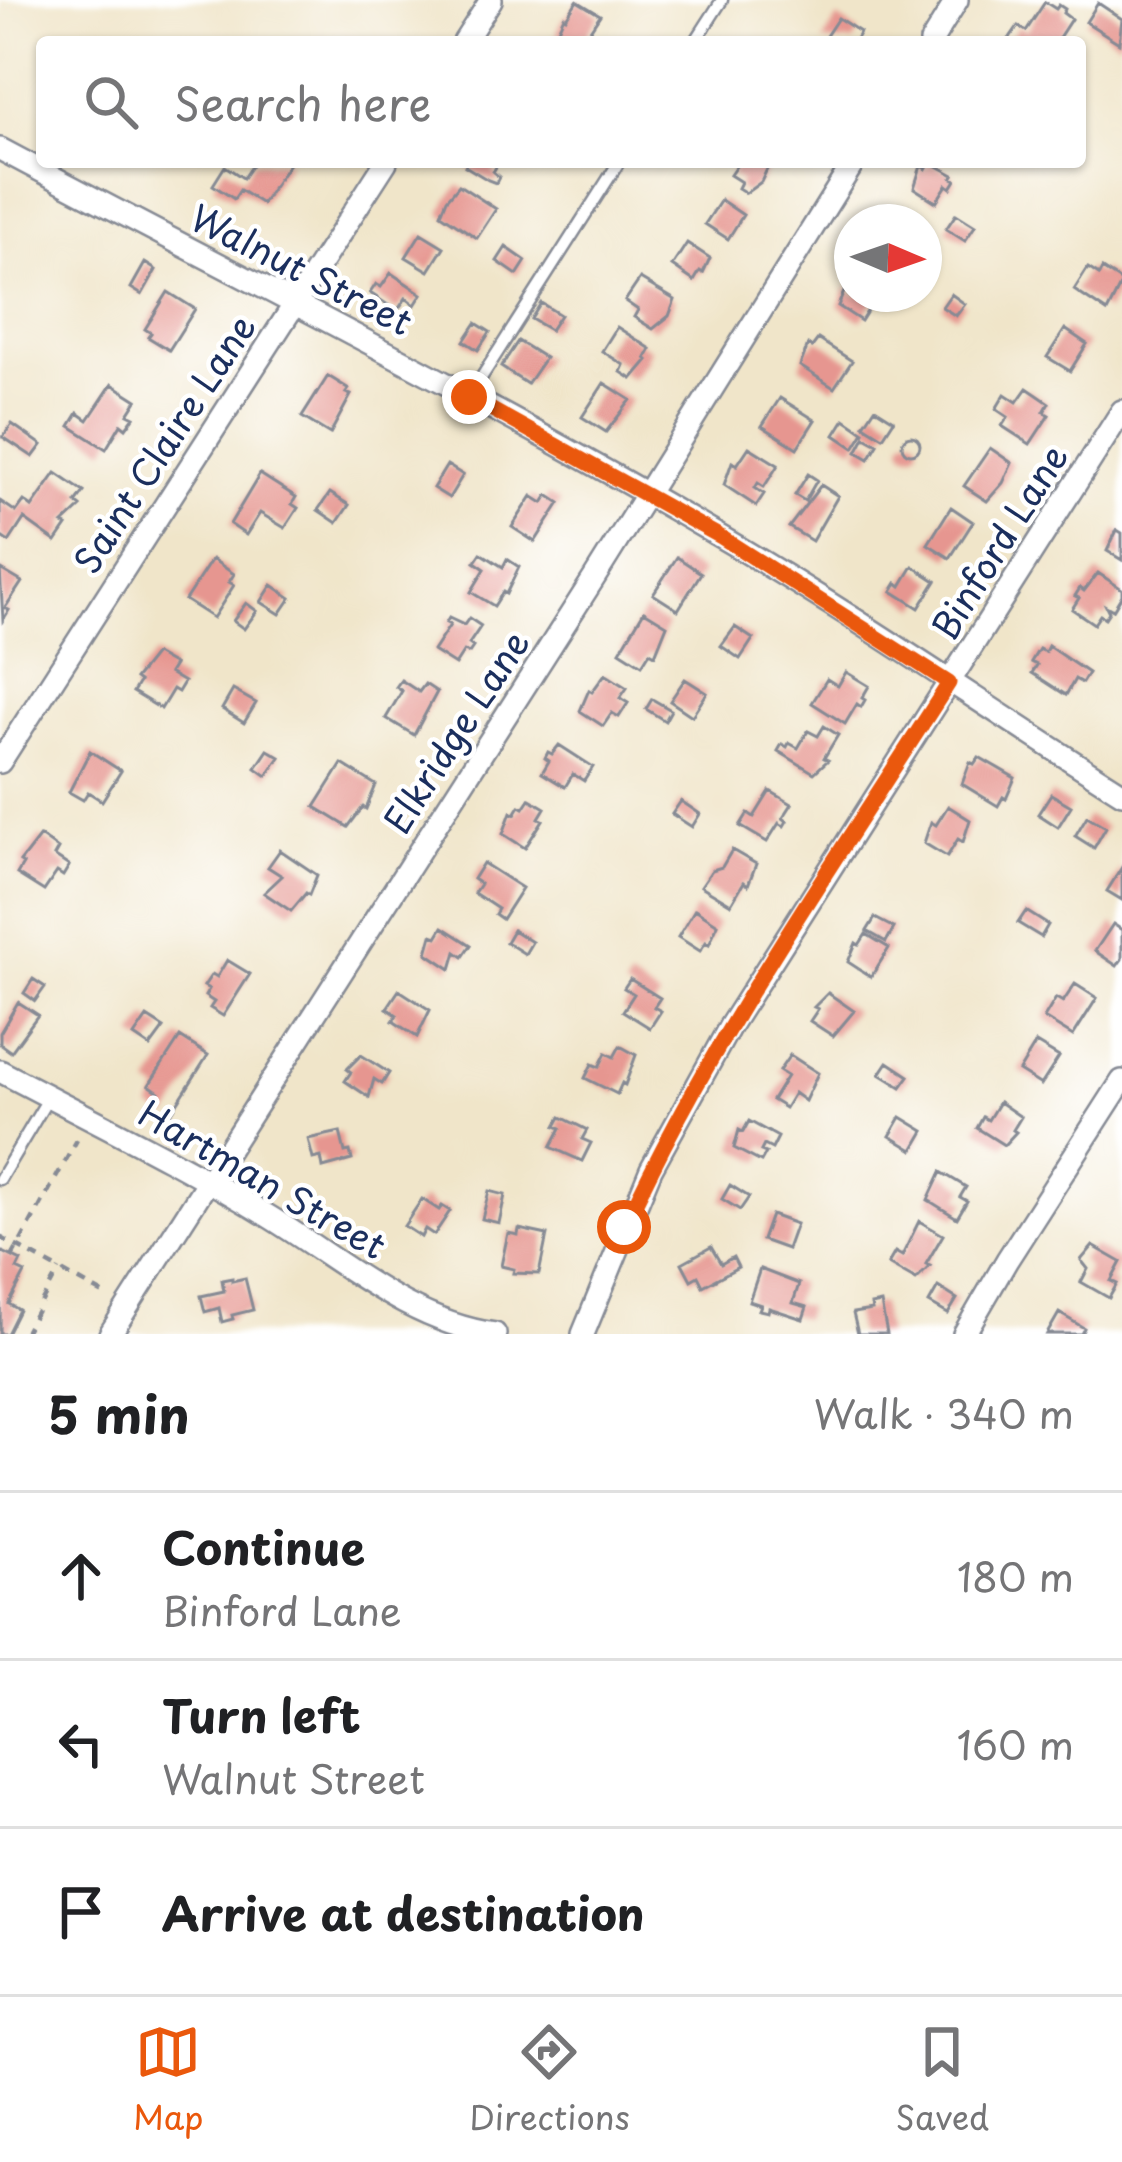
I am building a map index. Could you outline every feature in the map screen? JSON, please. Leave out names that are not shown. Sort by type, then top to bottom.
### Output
[{"type":"street","points":[[468,36],[490,0]]},
{"type":"street","points":[[935,36],[958,0]]},
{"type":"street","name":"Walnut Street","points":[[0,148],[36,167]]},
{"type":"street","name":"Walnut Street","points":[[37,168],[296,302],[646,493],[1122,793]]},
{"type":"street","name":"Saint Claire Lane","points":[[0,762],[382,168]]},
{"type":"street","name":"Elkridge Lane","points":[[110,1334],[850,168]]},
{"type":"street","name":"Binford Lane","points":[[583,1334],[624,1227],[730,1026],[1122,411]]},
{"type":"street","name":"Hartman Street","points":[[0,1070],[265,1214],[410,1306],[451,1324],[495,1334]]},
{"type":"street","points":[[964,1334],[1122,1081]]},
{"type":"lane","points":[[699,36],[722,0]]},
{"type":"lane","points":[[469,397],[615,168]]},
{"type":"lane","points":[[0,1179],[50,1097]]},
{"type":"path","points":[[12,1257],[77,1141]]},
{"type":"path","points":[[0,1238],[105,1295]]},
{"type":"path","points":[[24,1334],[59,1270]]},
{"type":"building","points":[[577,1],[600,15],[586,36],[556,34]]},
{"type":"building","points":[[1045,2],[1056,9],[1059,5],[1071,19],[1060,36],[1011,36],[1018,26],[1026,31]]},
{"type":"building","points":[[1098,3],[1122,19],[1119,43],[1086,22]]},
{"type":"building","points":[[838,18],[860,32],[858,36],[826,36]]},
{"type":"building","points":[[224,168],[243,178],[250,168],[286,168],[262,204],[240,190],[234,199],[213,185]]},
{"type":"building","points":[[468,168],[495,168],[496,183]]},
{"type":"building","points":[[735,168],[768,168],[761,182],[746,193],[730,175]]},
{"type":"building","points":[[920,168],[941,168],[956,180],[936,202],[914,188]]},
{"type":"building","points":[[459,185],[496,209],[477,238],[441,214]]},
{"type":"building","points":[[721,200],[743,215],[728,239],[705,224]]},
{"type":"building","points":[[956,214],[975,226],[965,241],[946,229]]},
{"type":"building","points":[[421,233],[444,247],[429,271],[406,257]]},
{"type":"building","points":[[687,243],[710,258],[694,281],[672,266]]},
{"type":"building","points":[[506,247],[526,261],[517,275],[497,261]]},
{"type":"building","points":[[145,263],[156,270],[142,295],[131,288]]},
{"type":"building","points":[[1088,268],[1099,275],[1102,269],[1122,282],[1107,312],[1074,290]]},
{"type":"building","points":[[391,273],[422,294],[415,305],[406,298],[397,311],[370,293]]},
{"type":"building","points":[[640,279],[675,300],[669,316],[653,329],[634,317],[638,310],[625,301]]},
{"type":"building","points":[[168,292],[195,309],[169,350],[148,337],[151,333],[145,329]]},
{"type":"building","points":[[951,294],[965,304],[956,316],[942,307]]},
{"type":"building","points":[[541,303],[560,315],[550,330],[531,319]]},
{"type":"building","points":[[476,323],[490,332],[478,350],[464,341]]},
{"type":"building","points":[[617,327],[651,349],[632,379],[621,372],[624,365],[602,351]]},
{"type":"building","points":[[1065,329],[1087,344],[1070,371],[1047,357]]},
{"type":"building","points":[[818,339],[852,361],[834,388],[800,366],[808,345],[812,347]]},
{"type":"building","points":[[518,341],[545,358],[527,384],[501,367]]},
{"type":"building","points":[[328,376],[351,395],[330,434],[302,417]]},
{"type":"building","points":[[604,383],[631,400],[606,432],[582,417]]},
{"type":"building","points":[[112,384],[137,400],[128,414],[134,417],[126,428],[121,424],[106,449],[70,426],[78,413],[88,420]]},
{"type":"building","points":[[1027,388],[1049,403],[1044,412],[1049,415],[1030,444],[1002,426],[1008,417],[996,409],[1005,394],[1017,402]]},
{"type":"building","points":[[780,398],[815,420],[797,448],[762,426]]},
{"type":"building","points":[[875,408],[894,420],[883,437],[864,425]]},
{"type":"building","points":[[845,419],[864,432],[854,448],[835,435]]},
{"type":"building","points":[[12,424],[42,445],[33,457],[3,437]]},
{"type":"building","points":[[911,436],[920,445],[911,454],[902,445]]},
{"type":"building","points":[[865,437],[878,444],[869,459],[857,452]]},
{"type":"building","points":[[749,447],[778,465],[764,487],[758,483],[755,488],[764,494],[756,506],[724,485],[732,462],[737,465]]},
{"type":"building","points":[[990,448],[1012,463],[987,501],[964,486]]},
{"type":"building","points":[[447,465],[463,475],[449,498],[433,488]]},
{"type":"building","points":[[56,473],[84,492],[76,503],[81,507],[63,524],[67,526],[56,542],[24,519],[9,542],[0,536],[0,501],[16,512],[24,501],[32,507]]},
{"type":"building","points":[[260,474],[296,497],[292,504],[298,508],[285,528],[260,513],[246,535],[230,524]]},
{"type":"building","points":[[808,474],[817,480],[805,501],[795,495]]},
{"type":"building","points":[[821,485],[838,496],[812,541],[789,527]]},
{"type":"building","points":[[330,493],[349,505],[337,523],[318,510]]},
{"type":"building","points":[[548,495],[560,503],[535,542],[512,527],[532,496],[543,503]]},
{"type":"building","points":[[951,507],[973,522],[950,558],[928,544]]},
{"type":"building","points":[[1117,530],[1122,533],[1122,560],[1107,551]]},
{"type":"building","points":[[481,553],[503,567],[507,559],[519,567],[506,594],[494,606],[471,592],[485,569],[475,562]]},
{"type":"building","points":[[677,557],[701,573],[678,610],[653,594]]},
{"type":"building","points":[[212,559],[234,574],[229,582],[234,585],[213,618],[185,600]]},
{"type":"building","points":[[913,566],[936,581],[919,608],[892,591],[897,583],[901,586]]},
{"type":"building","points":[[0,569],[22,582],[3,620]]},
{"type":"building","points":[[1098,573],[1122,589],[1122,595],[1113,610],[1106,606],[1105,618],[1100,615],[1094,624],[1072,609],[1080,588],[1084,591]]},
{"type":"building","points":[[272,585],[291,598],[280,614],[261,602]]},
{"type":"building","points":[[246,603],[257,611],[244,629],[233,621]]},
{"type":"building","points":[[644,611],[667,625],[655,655],[650,652],[642,665],[620,651]]},
{"type":"building","points":[[449,618],[464,625],[469,618],[481,626],[469,644],[473,647],[469,653],[464,651],[455,665],[433,651],[450,625],[446,623]]},
{"type":"building","points":[[735,627],[753,639],[740,659],[721,646]]},
{"type":"building","points":[[1048,646],[1088,673],[1082,683],[1075,679],[1066,695],[1032,673],[1037,665],[1031,662],[1039,649],[1045,652]]},
{"type":"building","points":[[155,654],[174,665],[169,673],[184,682],[178,692],[173,689],[161,709],[133,692],[139,682],[135,679]]},
{"type":"building","points":[[846,672],[869,686],[861,707],[857,704],[845,724],[812,703],[827,679],[838,686]]},
{"type":"building","points":[[605,674],[627,688],[620,698],[628,703],[619,717],[612,713],[603,726],[580,711],[589,690]]},
{"type":"building","points":[[685,679],[707,693],[692,716],[670,701]]},
{"type":"building","points":[[401,680],[419,692],[425,684],[437,692],[414,735],[386,718],[402,691],[396,687]]},
{"type":"building","points":[[233,690],[256,703],[244,723],[222,709]]},
{"type":"building","points":[[652,699],[671,710],[665,721],[646,709]]},
{"type":"building","points":[[824,726],[838,735],[824,758],[828,760],[814,773],[778,751],[782,744],[798,748],[808,731],[818,736]]},
{"type":"building","points":[[559,745],[593,767],[584,781],[573,774],[565,787],[542,773],[548,752],[552,754]]},
{"type":"building","points":[[268,750],[280,757],[267,776],[256,768]]},
{"type":"building","points":[[90,751],[121,771],[102,801],[88,792],[83,800],[69,792]]},
{"type":"building","points":[[979,757],[1015,778],[998,806],[962,784],[970,762],[974,764]]},
{"type":"building","points":[[342,764],[376,785],[366,809],[348,827],[315,807]]},
{"type":"building","points":[[770,791],[792,804],[783,818],[784,826],[779,823],[767,842],[740,826],[748,813],[754,817]]},
{"type":"building","points":[[1051,794],[1071,806],[1058,827],[1038,814]]},
{"type":"building","points":[[530,799],[545,808],[525,848],[503,834],[511,812],[524,808]]},
{"type":"building","points":[[681,801],[700,814],[692,827],[672,814]]},
{"type":"building","points":[[948,806],[970,820],[963,842],[958,839],[947,857],[924,843],[931,822],[936,825]]},
{"type":"building","points":[[1087,816],[1106,827],[1094,848],[1075,836]]},
{"type":"building","points":[[40,836],[58,849],[54,856],[69,866],[63,876],[57,872],[44,891],[17,874],[20,862]]},
{"type":"building","points":[[280,850],[317,875],[309,895],[291,911],[264,893],[282,876],[268,867]]},
{"type":"building","points":[[732,850],[756,864],[748,885],[744,882],[731,904],[701,886]]},
{"type":"building","points":[[483,863],[522,888],[502,919],[495,914],[498,909],[474,893],[480,884],[473,879]]},
{"type":"building","points":[[1122,867],[1122,900],[1107,891]]},
{"type":"building","points":[[695,909],[718,924],[709,944],[700,951],[678,937]]},
{"type":"building","points":[[1026,911],[1048,925],[1041,937],[1018,923]]},
{"type":"building","points":[[875,918],[894,928],[886,942],[867,931]]},
{"type":"building","points":[[1113,924],[1122,930],[1122,959],[1117,966],[1095,951]]},
{"type":"building","points":[[443,927],[471,945],[463,957],[456,952],[451,969],[427,953],[432,935],[437,937]]},
{"type":"building","points":[[513,930],[532,942],[525,954],[506,942]]},
{"type":"building","points":[[866,934],[889,948],[871,977],[848,962]]},
{"type":"building","points":[[227,960],[250,974],[223,1016],[210,1008],[214,1002],[205,996],[209,989],[204,986],[212,974],[217,977]]},
{"type":"building","points":[[33,979],[45,987],[35,1001],[24,993]]},
{"type":"building","points":[[630,979],[660,998],[654,1007],[661,1011],[650,1028],[623,1011],[634,994],[624,988]]},
{"type":"building","points":[[1075,984],[1097,998],[1073,1036],[1044,1018],[1056,998],[1063,1002]]},
{"type":"building","points":[[399,990],[430,1010],[417,1037],[393,1021],[397,1015],[387,1008]]},
{"type":"building","points":[[828,993],[854,1011],[833,1036],[810,1021],[818,1009],[814,1007]]},
{"type":"building","points":[[18,1002],[38,1015],[11,1052],[0,1044],[0,1033]]},
{"type":"building","points":[[147,1017],[164,1028],[150,1047],[134,1036]]},
{"type":"building","points":[[180,1037],[208,1055],[168,1118],[151,1108],[159,1092],[149,1085]]},
{"type":"building","points":[[1036,1043],[1059,1057],[1041,1085],[1019,1071]]},
{"type":"building","points":[[620,1046],[636,1055],[617,1094],[585,1078],[592,1064],[599,1067],[606,1053],[614,1057]]},
{"type":"building","points":[[361,1055],[389,1073],[382,1084],[374,1079],[369,1097],[345,1081],[351,1072],[347,1069]]},
{"type":"building","points":[[790,1055],[818,1073],[805,1101],[794,1093],[785,1108],[772,1100],[787,1076],[779,1071]]},
{"type":"building","points":[[888,1062],[909,1076],[901,1087],[880,1074]]},
{"type":"building","points":[[999,1102],[1021,1117],[1004,1145],[977,1128]]},
{"type":"building","points":[[561,1117],[587,1130],[582,1139],[591,1143],[582,1161],[551,1147]]},
{"type":"building","points":[[901,1117],[924,1131],[913,1150],[890,1136]]},
{"type":"building","points":[[749,1121],[778,1137],[772,1149],[764,1145],[761,1162],[734,1148],[739,1130],[743,1132]]},
{"type":"building","points":[[340,1132],[352,1160],[323,1168],[321,1157],[313,1159],[308,1139]]},
{"type":"building","points":[[941,1172],[966,1187],[960,1197],[967,1201],[957,1218],[928,1200]]},
{"type":"building","points":[[730,1185],[749,1197],[740,1210],[722,1199]]},
{"type":"building","points":[[489,1191],[505,1195],[499,1223],[482,1219]]},
{"type":"building","points":[[422,1199],[450,1211],[434,1235],[425,1229],[421,1237],[404,1226]]},
{"type":"building","points":[[771,1215],[796,1224],[787,1249],[762,1240]]},
{"type":"building","points":[[919,1221],[943,1235],[926,1264],[930,1266],[916,1280],[888,1264],[895,1252],[902,1256]]},
{"type":"building","points":[[519,1229],[547,1235],[539,1274],[513,1273],[514,1269],[501,1266],[508,1233],[518,1235]]},
{"type":"building","points":[[1093,1246],[1121,1262],[1109,1298],[1081,1282],[1088,1269],[1081,1260]]},
{"type":"building","points":[[711,1247],[721,1264],[733,1257],[738,1267],[703,1286],[698,1276],[691,1280],[682,1263]]},
{"type":"building","points":[[1,1251],[21,1261],[17,1269],[25,1273],[9,1304],[19,1310],[7,1334],[0,1334]]},
{"type":"building","points":[[760,1269],[799,1284],[793,1303],[807,1307],[803,1319],[769,1308],[768,1312],[759,1310],[761,1305],[749,1301]]},
{"type":"building","points":[[245,1278],[253,1310],[222,1322],[219,1308],[205,1312],[201,1296],[224,1291],[222,1280]]},
{"type":"building","points":[[938,1287],[957,1299],[948,1314],[929,1303]]},
{"type":"building","points":[[881,1303],[887,1334],[858,1334],[853,1313]]},
{"type":"building","points":[[1059,1313],[1084,1328],[1081,1334],[1047,1334]]},
{"type":"route","points":[[469,397],[721,537],[949,683],[730,1026],[624,1227]]}]
